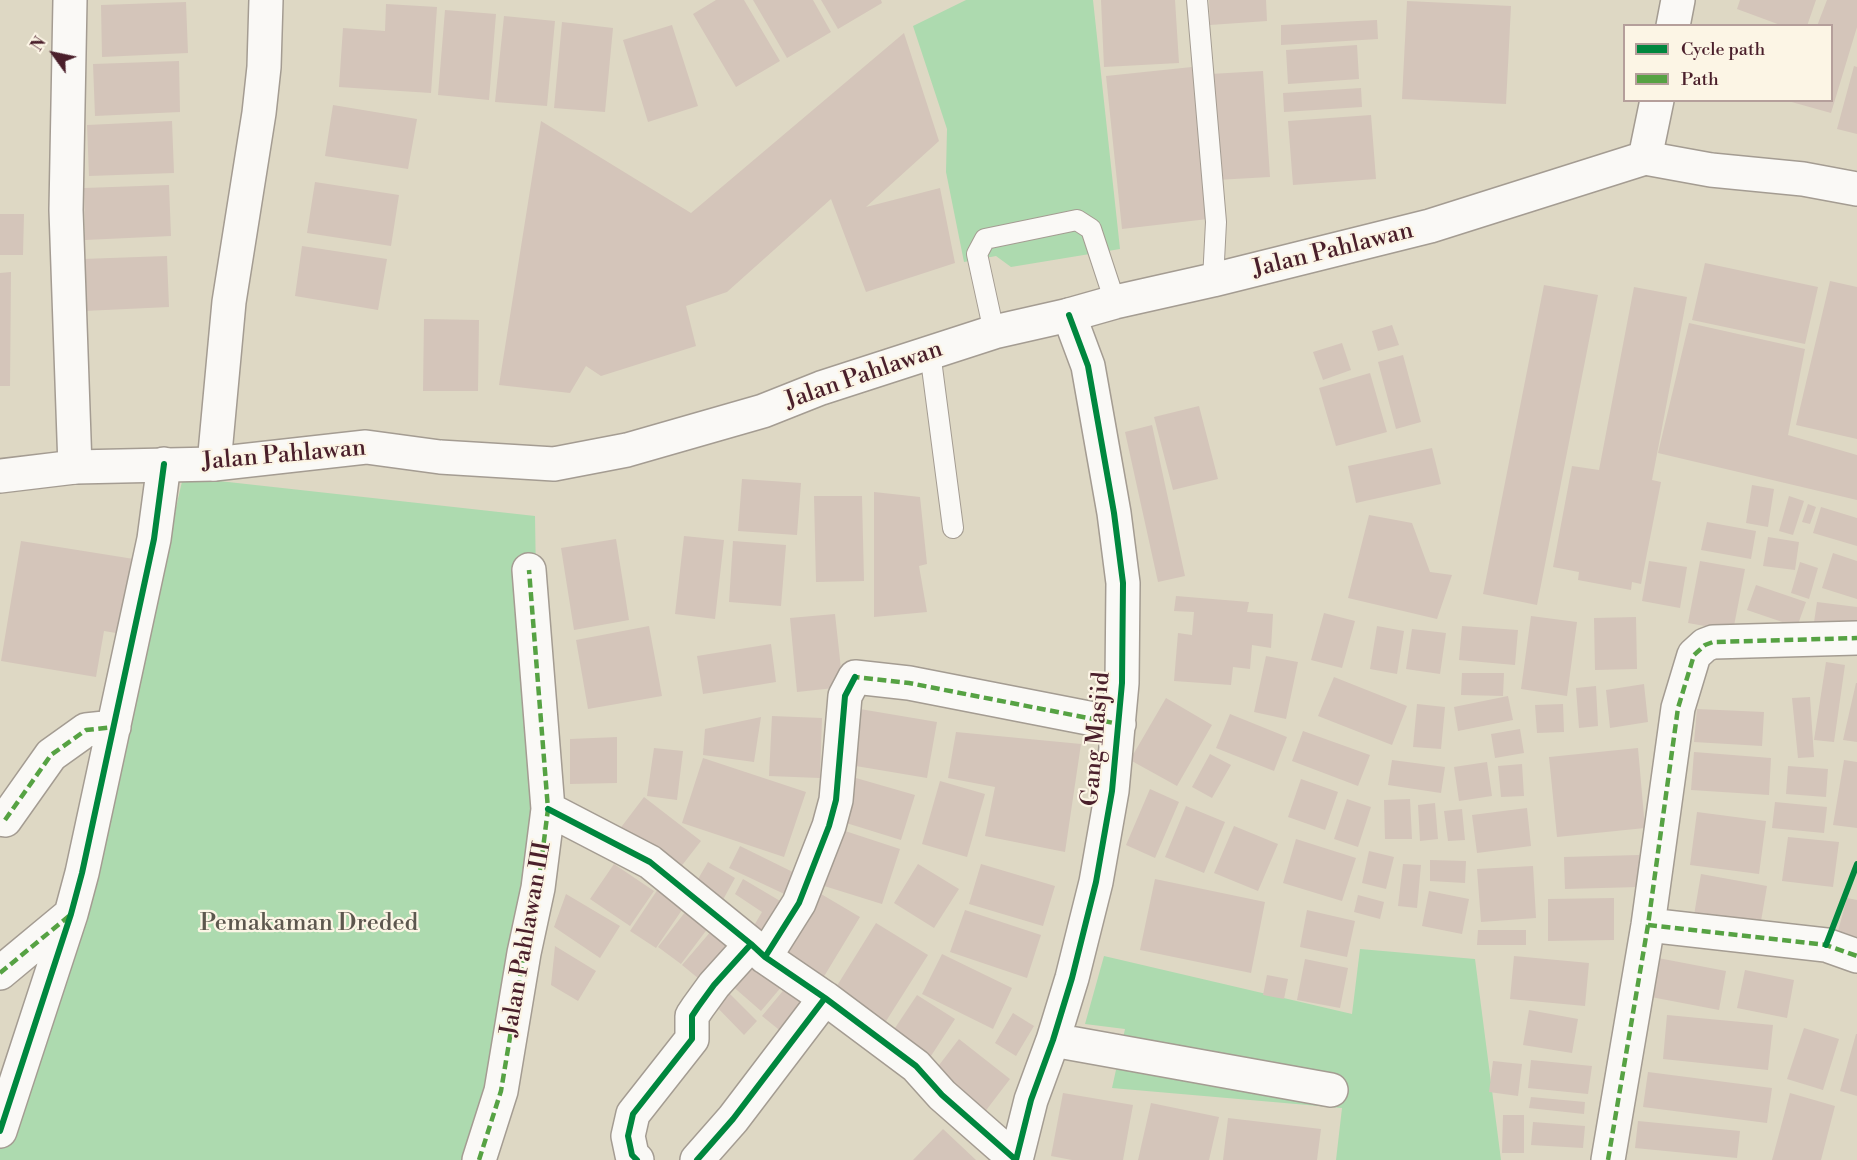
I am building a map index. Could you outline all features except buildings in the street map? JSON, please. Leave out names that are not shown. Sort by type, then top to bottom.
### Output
[{"type":"street","points":[[70,0],[66,210],[75,467]]},
{"type":"street","points":[[214,464],[229,302],[259,113],[264,67],[266,0]]},
{"type":"street","points":[[1673,24],[1678,0]]},
{"type":"street","points":[[1645,158],[1657,102]]},
{"type":"street","name":"Jalan Pahlawan","points":[[0,476],[75,467],[214,464],[366,447],[440,457],[554,464],[627,450],[763,411],[821,388],[994,332],[1430,226],[1645,158],[1711,170],[1803,179],[1857,189]]},
{"type":"street","name":"Gang Masjid","points":[[1016,1160],[1031,1100],[1072,978],[1098,871],[1112,791],[1119,724],[1124,613],[1119,553],[1088,366],[1069,315]]},
{"type":"street","points":[[3,1111],[71,914],[82,873],[154,539],[164,464]]},
{"type":"street","name":"Jalan Pahlawan III","points":[[478,1160],[501,1091],[524,953],[538,888],[548,809],[534,658],[529,570]]},
{"type":"street","points":[[1608,1160],[1648,925],[1678,708],[1694,655],[1705,645],[1713,642],[1857,638]]},
{"type":"street","points":[[637,1160],[632,1155],[628,1136],[633,1114],[692,1039],[692,1016],[714,985],[758,950],[799,903],[829,826],[836,800],[846,696],[855,677],[909,683],[1119,724]]},
{"type":"street","points":[[5,820],[51,755],[86,730],[114,727]]},
{"type":"street","points":[[548,809],[650,862],[758,950],[916,1066],[942,1095],[1016,1160]]},
{"type":"street","points":[[0,973],[71,914]]},
{"type":"street","points":[[1648,925],[1826,945],[1857,956]]},
{"type":"street","points":[[697,1160],[732,1119],[825,998]]},
{"type":"street","points":[[1053,1040],[1331,1090]]},
{"type":"lane","points":[[1197,0],[1216,222],[1214,280]]},
{"type":"lane","points":[[994,332],[977,254],[985,239],[1077,220],[1091,229],[1115,302]]},
{"type":"lane","points":[[930,352],[953,528]]},
{"type":"green space","points":[[966,0],[1093,0],[1120,249],[1011,267],[996,256],[964,262],[946,172],[947,129],[913,26]]},
{"type":"green space","name":"Pemakaman Dreded","points":[[183,477],[535,516],[541,899],[487,1160],[0,1160],[0,1105],[87,899]]},
{"type":"green space","points":[[1360,949],[1475,959],[1501,1160],[1336,1160],[1342,1108],[1112,1088],[1125,1029],[1085,1024],[1104,956],[1352,1014]]},
{"type":"marked path","points":[[479,1160],[501,1091],[524,953],[538,888],[548,809],[529,570]]},
{"type":"marked path","points":[[1608,1160],[1648,925],[1678,708],[1694,655],[1705,645],[1713,642],[1857,638]]},
{"type":"marked path","points":[[853,681],[855,677],[909,683],[1119,724]]},
{"type":"marked path","points":[[5,820],[51,755],[86,730],[114,727]]},
{"type":"marked path","points":[[0,973],[69,916]]},
{"type":"marked path","points":[[1648,925],[1826,945],[1857,956]]},
{"type":"cycle path","points":[[1016,1160],[1031,1100],[1072,978],[1096,882],[1112,791],[1122,683],[1123,583],[1114,513],[1088,366],[1069,315]]},
{"type":"cycle path","points":[[0,1131],[71,914],[82,873],[154,539],[164,464]]},
{"type":"cycle path","points":[[765,957],[799,903],[829,826],[836,800],[845,696],[855,677]]},
{"type":"cycle path","points":[[548,809],[650,862],[765,957],[825,998],[916,1066],[942,1095],[1016,1160]]},
{"type":"cycle path","points":[[1826,945],[1857,864]]},
{"type":"cycle path","points":[[637,1160],[632,1155],[628,1136],[633,1114],[692,1039],[692,1016],[698,1007],[714,985],[751,944]]},
{"type":"cycle path","points":[[697,1160],[733,1119],[825,998]]}]
